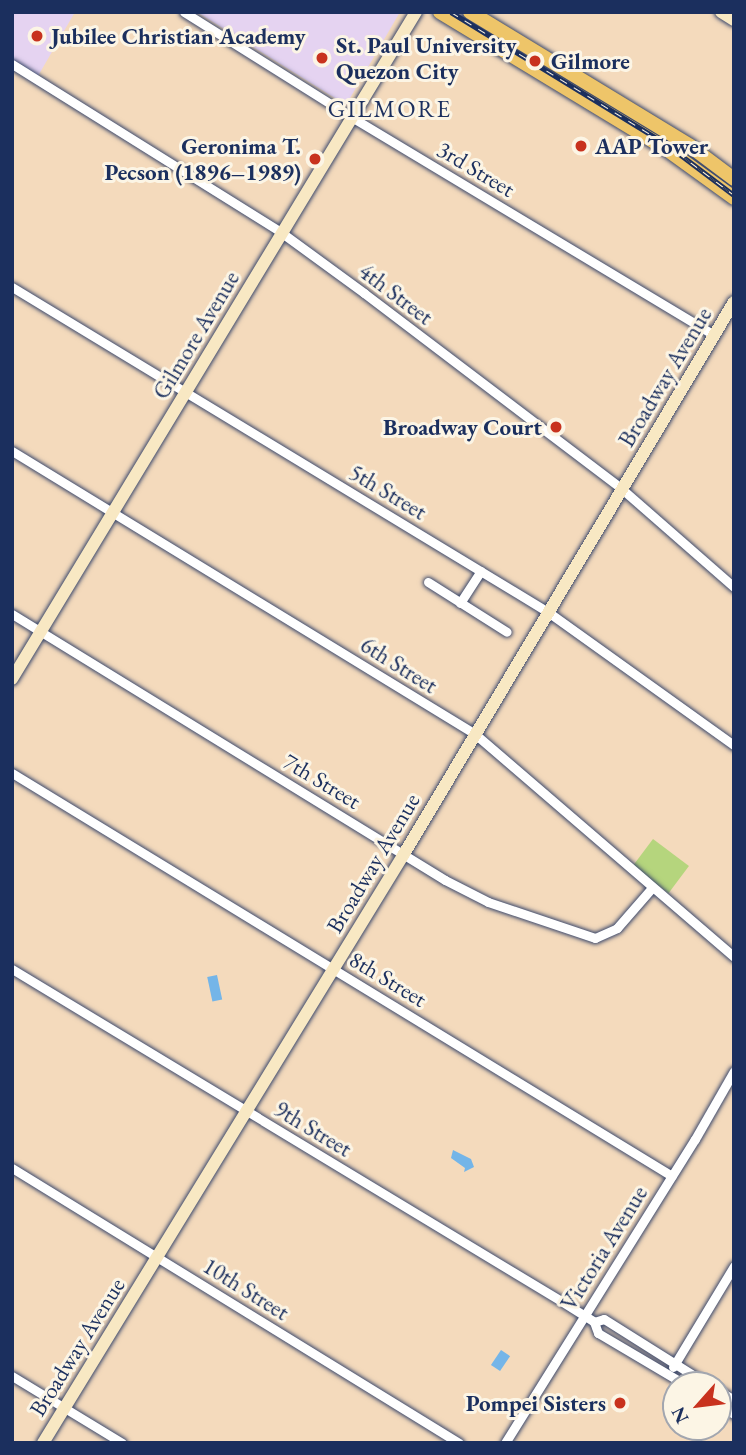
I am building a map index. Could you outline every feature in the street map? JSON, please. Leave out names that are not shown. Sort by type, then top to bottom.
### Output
[{"type":"main road","points":[[440,12],[665,148],[734,198]]},
{"type":"main road","points":[[470,12],[690,146],[734,179]]},
{"type":"street","name":"3rd Street","points":[[184,12],[353,118],[714,335]]},
{"type":"street","name":"Gilmore Avenue","points":[[12,679],[17,662],[41,631],[114,513],[416,12]]},
{"type":"street","points":[[721,12],[734,20]]},
{"type":"street","name":"4th Street","points":[[12,64],[282,233],[622,489],[734,587]]},
{"type":"street","name":"5th Street","points":[[12,287],[548,612],[734,745]]},
{"type":"street","name":"Broadway Avenue","points":[[43,1443],[404,854],[734,302]]},
{"type":"street","name":"6th Street","points":[[12,451],[475,734],[651,889],[734,957]]},
{"type":"street","points":[[460,603],[481,571]]},
{"type":"street","points":[[428,582],[507,632]]},
{"type":"street","name":"7th Street","points":[[12,614],[404,854],[488,902],[596,938],[617,928],[651,889]]},
{"type":"street","name":"8th Street","points":[[12,773],[672,1176]]},
{"type":"street","name":"9th Street","points":[[12,969],[584,1315],[594,1322],[598,1333],[662,1371]]},
{"type":"street","name":"Victoria Avenue","points":[[505,1443],[734,1072]]},
{"type":"street","name":"10th Street","points":[[12,1168],[458,1443]]},
{"type":"street","points":[[671,1371],[734,1266]]},
{"type":"street","name":"9th Street","points":[[594,1322],[604,1319],[686,1371]]},
{"type":"street","points":[[12,1376],[122,1443]]},
{"type":"shaded area","name":"Jubilee Christian Academy","points":[[12,12],[75,12],[38,76],[12,60]]},
{"type":"shaded area","name":"St. Paul University Quezon City","points":[[197,12],[400,12],[346,105]]},
{"type":"green space","points":[[653,839],[689,866],[668,893],[633,866]]},
{"type":"water","points":[[217,975],[222,999],[212,1002],[207,977]]},
{"type":"water","points":[[453,1150],[471,1159],[474,1167],[464,1172],[465,1168],[451,1158]]},
{"type":"water","points":[[501,1350],[510,1356],[500,1371],[491,1365]]},
{"type":"railway","points":[[451,12],[665,143],[734,195]]},
{"type":"place","name":"Jubilee Christian Academy","points":[[37,36]]},
{"type":"place","name":"St. Paul University Quezon City","points":[[322,58]]},
{"type":"place","name":"Gilmore","points":[[535,61]]},
{"type":"place","name":"AAP Tower","points":[[581,146]]},
{"type":"place","name":"Geronima T. Pecson (1896–1989)","points":[[315,159]]},
{"type":"place","name":"Broadway Court","points":[[556,427]]},
{"type":"place","name":"Pompei Sisters","points":[[620,1403]]},
{"type":"district","name":"GILMORE","points":[[390,109]]}]
